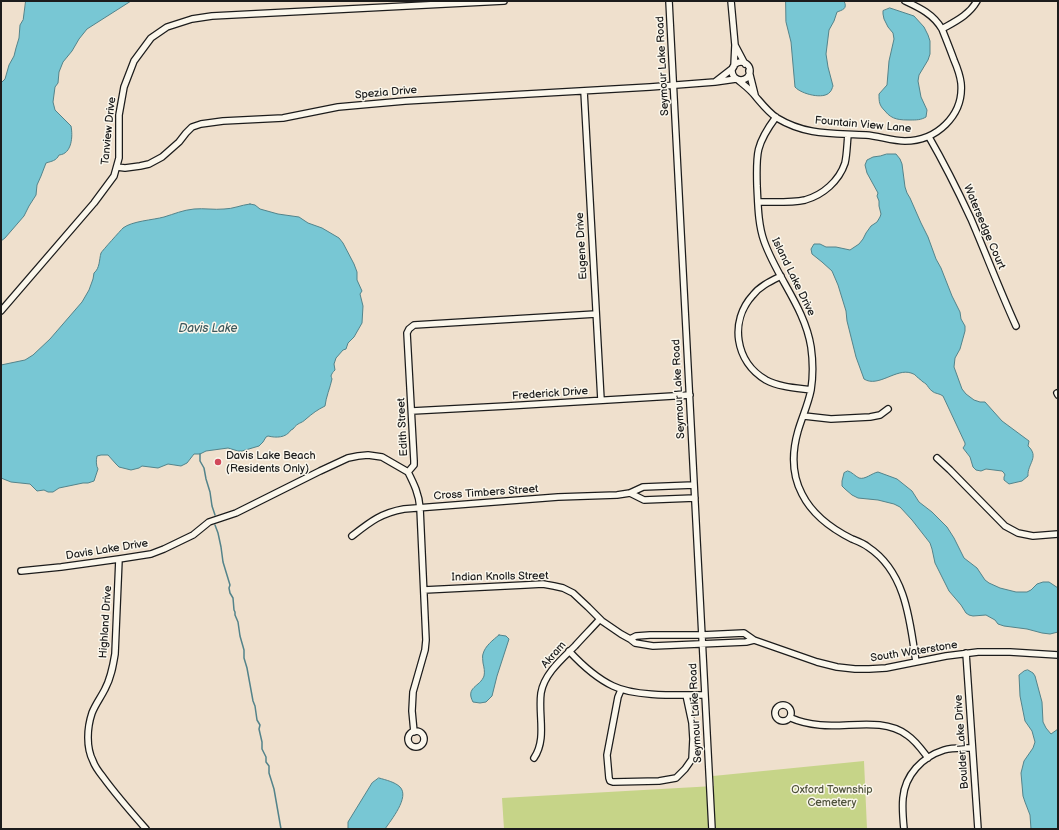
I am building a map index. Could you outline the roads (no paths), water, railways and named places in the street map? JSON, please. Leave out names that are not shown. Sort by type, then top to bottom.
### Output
[{"type":"street","name":"Tanview Drive","points":[[1,312],[94,203],[114,176],[119,158],[119,115],[124,87],[134,61],[151,38],[167,27],[192,19],[212,16],[504,1]]},
{"type":"street","name":"Seymour Lake Road","points":[[669,1],[712,829]]},
{"type":"street","points":[[731,1],[735,45],[733,75],[737,79]]},
{"type":"street","name":"Fountain View Lane","points":[[737,79],[776,117],[798,128],[818,133],[875,136],[904,141],[929,137],[938,132],[953,116],[960,96],[960,75],[942,28],[929,14],[905,1]]},
{"type":"street","points":[[942,28],[966,15],[972,10],[977,1]]},
{"type":"street","points":[[735,45],[745,64],[749,68],[755,96]]},
{"type":"street","points":[[715,82],[737,63],[741,62],[745,64]]},
{"type":"street","points":[[715,82],[744,79],[747,77],[749,71]]},
{"type":"street","name":"Spezia Drive","points":[[117,167],[125,168],[140,166],[162,158],[192,127],[201,124],[223,121],[283,118],[338,107],[405,101],[715,82]]},
{"type":"street","name":"Eugene Drive","points":[[584,91],[601,400]]},
{"type":"street","name":"Island Lake Drive","points":[[776,117],[760,142],[756,170],[760,224],[764,239],[781,276],[799,309],[808,334],[811,348],[811,390],[794,445],[794,467],[797,481],[802,495],[810,508],[819,517],[841,532],[868,547],[891,569],[899,583],[909,616],[916,662]]},
{"type":"street","points":[[758,202],[804,200],[828,188],[834,182],[845,163],[848,135]]},
{"type":"street","name":"Watersedge Court","points":[[929,137],[968,213],[1016,326]]},
{"type":"street","points":[[781,276],[759,289],[753,294],[746,304],[740,316],[738,328],[739,344],[745,360],[764,379],[772,383],[811,390]]},
{"type":"street","name":"Edith Street","points":[[414,732],[412,712],[414,692],[425,650],[426,640],[419,497],[416,487],[408,472],[414,465],[414,461],[407,333],[411,326],[414,325],[596,314]]},
{"type":"street","name":"Frederick Drive","points":[[412,411],[690,395]]},
{"type":"street","points":[[804,416],[831,419],[870,417],[880,415],[888,409]]},
{"type":"street","name":"Davis Lake Drive","points":[[21,571],[119,560],[152,554],[193,535],[209,522],[236,513],[348,458],[368,455],[382,457],[408,472]]},
{"type":"street","points":[[937,458],[1005,526],[1018,533],[1033,536],[1058,534]]},
{"type":"street","name":"Cross Timbers Street","points":[[352,536],[369,523],[386,514],[392,511],[404,509],[630,493],[643,487],[694,485]]},
{"type":"street","name":"Cross Timbers Street","points":[[630,493],[644,500],[695,498]]},
{"type":"street","name":"Highland Drive","points":[[119,560],[115,654],[106,688],[92,713],[88,729],[88,743],[93,761],[97,768],[108,784],[146,829]]},
{"type":"street","name":"Indian Knolls Street","points":[[424,590],[543,584],[554,586],[563,588],[573,593],[600,619],[635,643],[654,646],[702,644]]},
{"type":"street","name":"Akram","points":[[534,758],[538,752],[540,743],[541,692],[545,680],[554,667],[600,619]]},
{"type":"street","name":"South Waterstone","points":[[702,635],[744,633],[754,640],[817,662],[837,667],[855,669],[886,668],[966,653],[994,651],[1058,655]]},
{"type":"street","points":[[630,639],[636,636],[702,635]]},
{"type":"street","name":"South Waterstone","points":[[702,644],[746,642],[754,640]]},
{"type":"street","points":[[570,651],[580,662],[601,679],[613,687],[621,690],[638,693],[705,695]]},
{"type":"street","name":"Boulder Lake Drive","points":[[966,653],[978,829]]},
{"type":"street","points":[[621,690],[618,697],[607,755],[609,778],[612,782],[658,781],[676,778],[685,769],[692,759],[693,739],[692,723],[686,695]]},
{"type":"street","points":[[791,718],[820,725],[887,726],[902,731],[918,745],[928,758]]},
{"type":"street","points":[[904,829],[903,798],[906,784],[918,765],[945,749],[972,748]]},
{"type":"water","points":[[26,1],[131,1],[87,29],[63,62],[59,72],[58,83],[55,87],[53,102],[55,110],[71,126],[71,144],[67,151],[59,155],[54,160],[46,163],[37,185],[36,195],[24,216],[1,241],[1,83],[5,79],[9,65],[14,56]]},
{"type":"water","points":[[786,1],[844,1],[845,7],[837,12],[829,30],[826,54],[833,86],[831,91],[823,96],[807,94],[795,87],[791,42],[786,22]]},
{"type":"water","points":[[890,8],[914,16],[924,27],[930,41],[930,54],[919,75],[918,81],[921,97],[927,110],[926,117],[920,119],[903,120],[893,118],[880,103],[879,94],[887,85],[889,61],[894,39],[893,33],[888,27],[883,14],[883,11]]},
{"type":"water","points":[[896,154],[900,159],[907,193],[928,237],[965,326],[960,349],[955,358],[954,367],[962,389],[974,400],[985,402],[1002,421],[1029,441],[1028,446],[1033,454],[1033,457],[1028,476],[1022,481],[1009,484],[1004,480],[1005,475],[1002,471],[986,469],[981,471],[976,470],[973,467],[970,457],[963,448],[965,443],[943,396],[933,392],[914,374],[905,372],[899,373],[875,381],[864,379],[856,357],[846,311],[838,285],[832,271],[812,254],[811,249],[814,244],[850,250],[859,244],[871,226],[877,222],[881,214],[877,196],[878,193],[867,173],[865,165],[867,160],[873,157]]},
{"type":"water","name":"Davis Lake","points":[[250,204],[255,205],[260,209],[278,214],[299,217],[339,238],[357,272],[357,280],[362,291],[360,294],[363,306],[362,323],[354,337],[348,343],[346,349],[343,350],[336,358],[334,364],[335,370],[331,376],[332,379],[325,406],[296,425],[284,436],[268,436],[259,446],[242,451],[228,448],[194,454],[187,463],[181,466],[168,464],[158,468],[142,466],[131,470],[119,467],[108,455],[101,455],[97,456],[96,463],[98,469],[94,481],[59,488],[53,492],[44,490],[37,491],[30,484],[11,482],[1,478],[1,365],[25,360],[33,355],[50,339],[82,302],[89,290],[101,253],[119,232],[123,228],[132,224],[164,217],[186,210],[227,209]]},
{"type":"water","points":[[848,471],[859,478],[864,478],[878,472],[897,479],[912,491],[919,502],[947,527],[964,558],[977,568],[985,580],[989,583],[1000,588],[1016,592],[1027,592],[1037,584],[1043,582],[1049,582],[1058,588],[1058,632],[1050,634],[1004,626],[998,624],[995,620],[986,615],[973,616],[966,613],[949,591],[935,563],[930,543],[912,520],[900,507],[894,504],[878,500],[858,498],[852,495],[842,486],[844,473]]},
{"type":"water","points":[[499,635],[506,636],[509,639],[492,696],[486,702],[473,702],[471,697],[472,690],[484,676],[484,651]]},
{"type":"water","points":[[1028,670],[1035,676],[1042,702],[1043,722],[1046,728],[1051,734],[1058,729],[1058,829],[1031,829],[1030,815],[1023,796],[1021,773],[1024,761],[1033,748],[1035,742],[1032,731],[1025,721],[1020,696],[1019,675]]},
{"type":"water","points":[[379,778],[396,784],[402,791],[403,797],[395,814],[385,829],[348,829],[348,822],[372,783]]},
{"type":"waterway","points":[[200,454],[200,461],[204,468],[215,515]]},
{"type":"waterway","points":[[215,525],[218,533],[223,562],[230,585],[230,593],[233,598],[234,610],[244,650],[244,658],[257,720],[260,725],[259,729],[262,749],[266,757],[266,762],[269,766],[269,773],[274,789],[281,829]]},
{"type":"place","name":"Davis Lake Beach (Residents Only)","points":[[218,462]]},
{"type":"park label","name":"Oxford Township Cemetery","points":[[832,796]]}]
